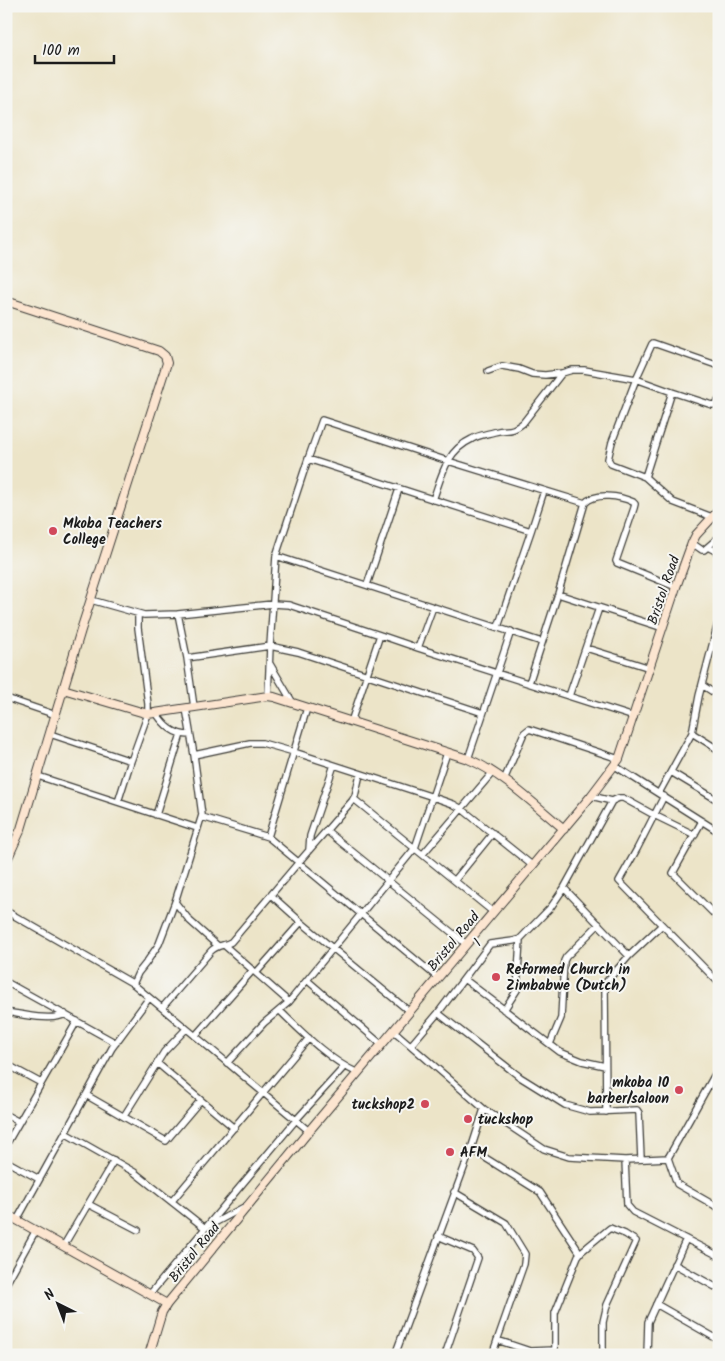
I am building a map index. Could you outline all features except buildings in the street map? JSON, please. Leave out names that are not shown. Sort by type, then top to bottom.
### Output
[{"type":"street","points":[[6,301],[158,351],[167,360],[91,600],[38,776],[21,829],[6,862]]},
{"type":"street","points":[[712,518],[673,502],[645,477],[611,464],[608,459],[612,442],[650,345],[654,343],[719,366]]},
{"type":"street","points":[[488,371],[502,366],[532,374],[545,375],[562,374],[572,370],[584,370],[636,379],[712,405],[716,404],[719,400]]},
{"type":"street","points":[[433,500],[448,461],[455,450],[473,438],[501,430],[510,431],[516,429],[523,423],[562,374]]},
{"type":"street","points":[[645,477],[672,392]]},
{"type":"street","points":[[268,696],[276,556],[321,421],[324,419],[448,461],[585,503]]},
{"type":"street","points":[[308,459],[531,531]]},
{"type":"street","points":[[367,585],[399,489]]},
{"type":"street","points":[[498,626],[544,491]]},
{"type":"street","points":[[528,683],[558,594],[585,503],[588,499],[598,496],[634,502],[634,508],[616,561],[676,587]]},
{"type":"street","name":"Bristol Road","points":[[149,1355],[162,1312],[167,1304],[309,1131],[564,829],[617,762],[692,544],[696,535],[719,510]]},
{"type":"street","points":[[692,544],[704,550],[719,537]]},
{"type":"street","points":[[708,547],[719,554]]},
{"type":"street","points":[[276,556],[498,626],[542,642]]},
{"type":"street","points":[[558,594],[663,628]]},
{"type":"street","points":[[91,600],[144,615],[178,614],[286,604],[634,717]]},
{"type":"street","points":[[418,648],[433,607]]},
{"type":"street","points":[[569,696],[599,608]]},
{"type":"street","points":[[138,614],[138,628],[148,704],[152,714],[166,727],[181,734],[190,735]]},
{"type":"street","points":[[134,984],[138,973],[159,944],[175,902],[202,817],[190,735],[187,658],[178,614]]},
{"type":"street","points":[[719,619],[716,641],[702,685],[692,733],[671,772],[654,815],[637,850],[619,880],[719,983]]},
{"type":"street","points":[[468,759],[511,631]]},
{"type":"street","points":[[351,722],[380,635]]},
{"type":"street","points":[[187,658],[270,646],[298,652],[483,712]]},
{"type":"street","points":[[586,648],[650,668]]},
{"type":"street","points":[[269,662],[293,703]]},
{"type":"street","points":[[702,685],[719,696]]},
{"type":"street","points":[[64,689],[152,714],[268,696],[482,765],[504,780],[564,829]]},
{"type":"street","points":[[6,698],[56,715]]},
{"type":"street","points":[[268,837],[307,708]]},
{"type":"street","points":[[118,802],[131,761],[152,714]]},
{"type":"street","points":[[504,780],[524,733],[528,729],[617,762],[662,795],[719,832]]},
{"type":"street","points":[[692,733],[719,750]]},
{"type":"street","points":[[50,734],[131,761]]},
{"type":"street","points":[[156,814],[181,734]]},
{"type":"street","points":[[194,755],[262,743],[433,797],[454,804],[462,809],[533,866]]},
{"type":"street","points":[[227,1063],[264,1023],[289,1002],[415,848],[447,753]]},
{"type":"street","points":[[309,850],[310,836],[334,765]]},
{"type":"street","points":[[423,854],[493,772]]},
{"type":"street","points":[[671,772],[719,801]]},
{"type":"street","points":[[162,1008],[211,951],[232,942],[327,831],[354,799],[360,774]]},
{"type":"street","points":[[38,776],[197,828]]},
{"type":"street","points":[[591,796],[612,801],[623,798],[695,836]]},
{"type":"street","points":[[354,799],[493,912]]},
{"type":"street","points":[[504,1010],[517,990],[520,939],[548,911],[564,888],[612,801]]},
{"type":"street","points":[[202,817],[268,837],[438,978]]},
{"type":"street","points":[[702,822],[673,873],[719,919]]},
{"type":"street","points":[[327,831],[466,944]]},
{"type":"street","points":[[455,880],[493,833]]},
{"type":"street","points":[[564,888],[629,956]]},
{"type":"street","points":[[271,895],[410,1012]]},
{"type":"street","points":[[175,902],[190,921],[254,971],[289,1002]]},
{"type":"street","points":[[6,911],[134,984],[309,1131]]},
{"type":"street","points":[[195,1036],[301,922]]},
{"type":"street","points":[[550,1044],[561,1018],[564,961],[599,924]]},
{"type":"street","points":[[606,1112],[605,984],[629,956],[662,925]]},
{"type":"street","name":"1","points":[[411,1045],[438,1013],[490,944],[520,939]]},
{"type":"street","points":[[464,979],[567,1055],[587,1063],[605,1066]]},
{"type":"street","points":[[307,980],[382,1045]]},
{"type":"street","points":[[6,982],[116,1043]]},
{"type":"street","points":[[17,1220],[116,1043],[149,998]]},
{"type":"street","points":[[280,1011],[344,1067],[358,1073]]},
{"type":"street","points":[[6,1012],[50,1018],[61,1017],[65,1014]]},
{"type":"street","points":[[438,1013],[520,1077],[565,1105],[590,1112],[638,1111],[641,1159]]},
{"type":"street","points":[[6,1145],[77,1021]]},
{"type":"street","points":[[124,1116],[157,1063],[186,1029]]},
{"type":"street","points":[[394,1031],[484,1109],[544,1149],[569,1157],[625,1160],[668,1158]]},
{"type":"street","points":[[172,1201],[309,1038]]},
{"type":"street","points":[[157,1063],[234,1128]]},
{"type":"street","points":[[6,1064],[41,1084]]},
{"type":"street","points":[[150,1294],[296,1120],[344,1067]]},
{"type":"street","points":[[719,1067],[668,1158],[677,1184],[719,1208]]},
{"type":"street","points":[[86,1095],[166,1141],[200,1101]]},
{"type":"street","points":[[395,1355],[484,1109]]},
{"type":"street","points":[[6,1115],[19,1122]]},
{"type":"street","points":[[65,1133],[134,1172],[205,1228]]},
{"type":"street","points":[[471,1149],[540,1192],[580,1253]]},
{"type":"street","points":[[64,1245],[114,1160]]},
{"type":"street","points":[[625,1160],[627,1206],[637,1214],[719,1256]]},
{"type":"street","points":[[6,1161],[39,1179]]},
{"type":"street","points":[[454,1192],[506,1223],[525,1254],[524,1264],[492,1355]]},
{"type":"street","points":[[88,1204],[138,1230]]},
{"type":"street","points":[[205,1228],[248,1206]]},
{"type":"street","points":[[6,1214],[167,1304]]},
{"type":"street","points":[[497,1340],[530,1351],[555,1353],[555,1313],[580,1253],[610,1228],[636,1241],[607,1305],[603,1322],[603,1355]]},
{"type":"street","points":[[6,1284],[36,1230]]},
{"type":"street","points":[[438,1236],[473,1251],[478,1258],[444,1355]]},
{"type":"street","points":[[647,1355],[647,1324],[686,1239]]},
{"type":"street","points":[[674,1264],[719,1289]]},
{"type":"street","points":[[656,1304],[719,1340]]},
{"type":"place","name":"Mkoba Teachers College","points":[[53,531]]},
{"type":"place","name":"Reformed Church in Zimbabwe (Dutch)","points":[[496,977]]},
{"type":"place","name":"mkoba 10 barber/saloon","points":[[679,1090]]},
{"type":"place","name":"tuckshop2","points":[[425,1104]]},
{"type":"place","name":"tuckshop","points":[[468,1119]]},
{"type":"place","name":"AFM","points":[[450,1152]]}]
